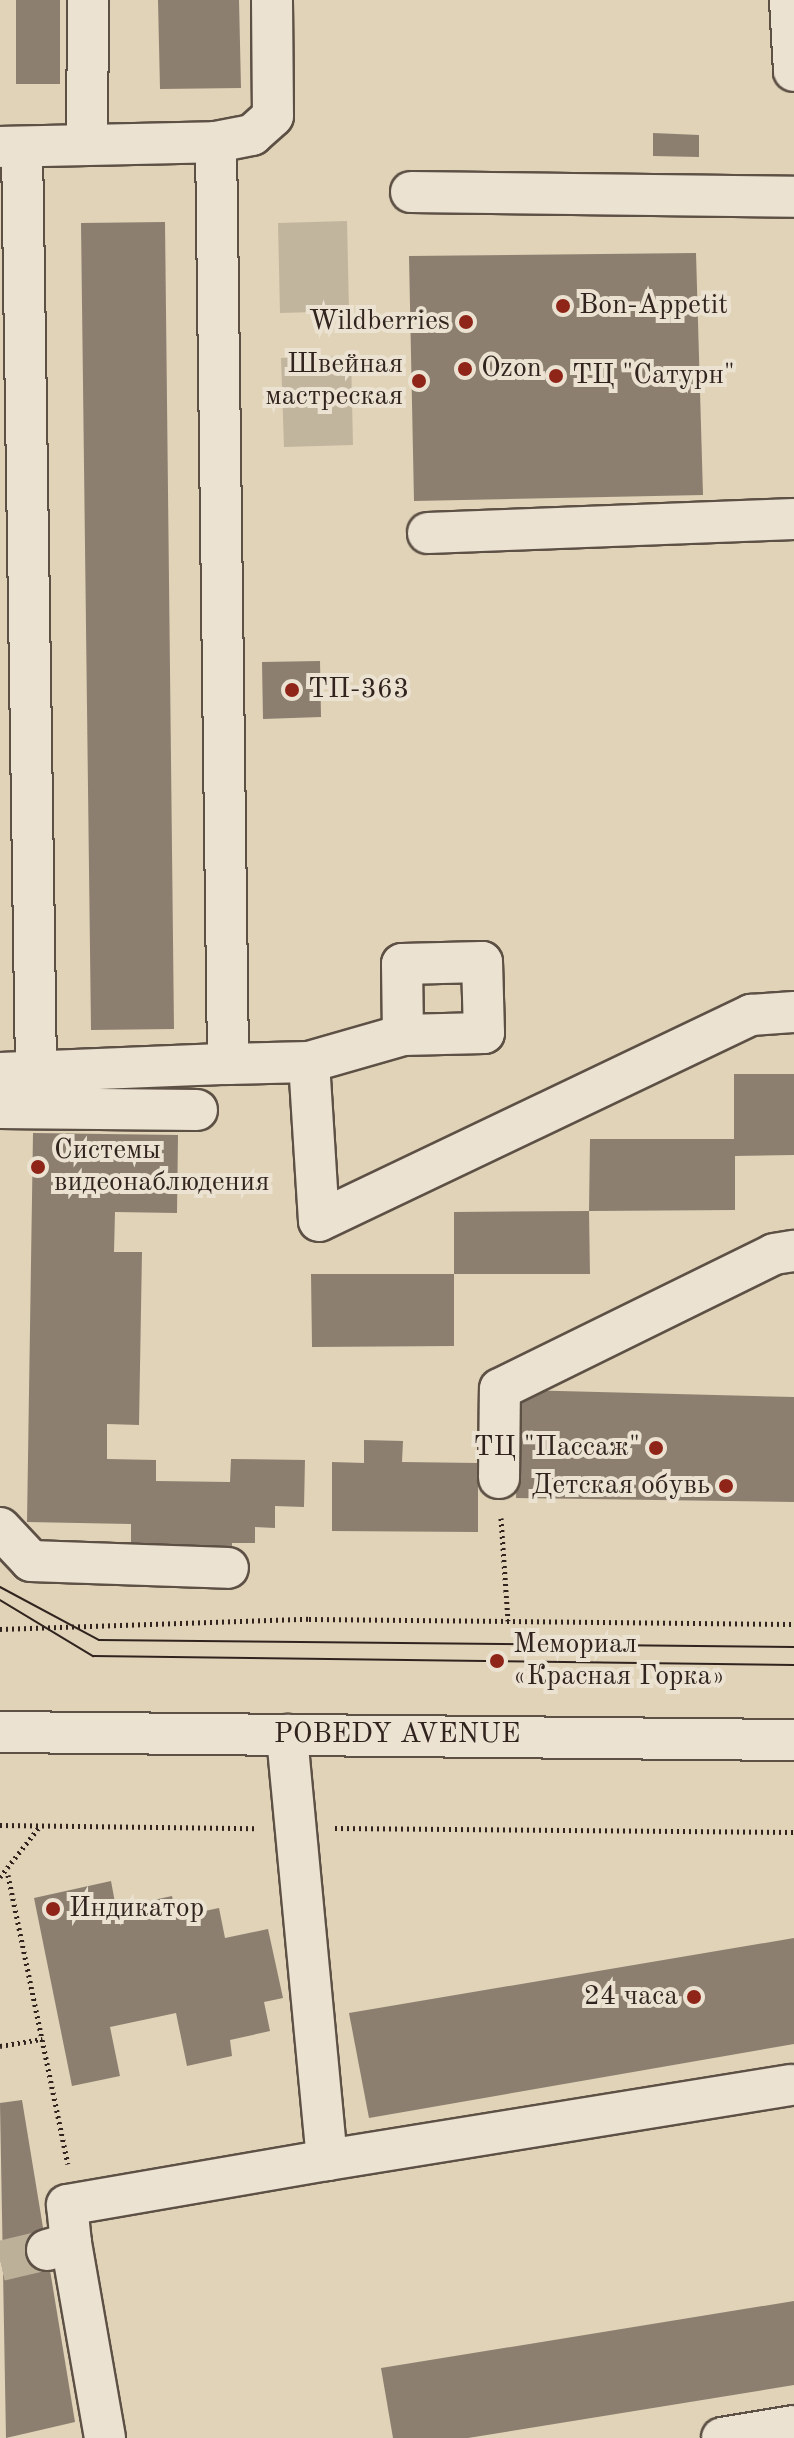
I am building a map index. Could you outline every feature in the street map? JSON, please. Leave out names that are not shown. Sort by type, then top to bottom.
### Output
[{"type":"street","points":[[87,145],[88,0]]},
{"type":"street","points":[[272,0],[273,116],[252,135],[216,142],[11,147],[18,1072],[309,1062],[403,1035]]},
{"type":"street","points":[[790,0],[794,71]]},
{"type":"street","points":[[216,142],[228,1064]]},
{"type":"street","points":[[411,192],[794,197]]},
{"type":"street","points":[[428,533],[794,519]]},
{"type":"street","points":[[309,1062],[319,1221],[751,1015],[794,1012]]},
{"type":"street","points":[[0,1108],[197,1110]]},
{"type":"street","points":[[499,1478],[500,1389],[774,1254],[794,1251]]},
{"type":"street","points":[[0,1528],[31,1561],[228,1568]]},
{"type":"street","name":"POBEDY AVENUE","points":[[0,1732],[794,1740]]},
{"type":"street","points":[[287,1735],[327,2160]]},
{"type":"street","points":[[105,2438],[59,2246],[67,2205],[791,2085]]},
{"type":"street","points":[[722,2438],[794,2426]]},
{"type":"path","points":[[499,1478],[508,1621]]},
{"type":"path","points":[[0,1629],[508,1621],[794,1624]]},
{"type":"path","points":[[0,1825],[794,1832]]},
{"type":"path","points":[[0,1877],[8,1875],[40,1826]]},
{"type":"path","points":[[8,1875],[76,2204]]},
{"type":"path","points":[[0,2046],[42,2039]]},
{"type":"shaded area","points":[[347,221],[349,311],[280,313],[278,223]]},
{"type":"shaded area","points":[[351,356],[353,445],[284,447],[281,358]]},
{"type":"building","points":[[16,0],[60,0],[60,84],[16,84]]},
{"type":"building","points":[[158,0],[239,0],[241,88],[160,89]]},
{"type":"building","points":[[653,133],[699,135],[699,157],[653,156]]},
{"type":"building","points":[[165,222],[174,1029],[91,1030],[81,223]]},
{"type":"building","name":"ТЦ \"Сатурн\"","points":[[696,253],[703,495],[414,501],[409,256]]},
{"type":"building","name":"ТП-363","points":[[320,661],[321,717],[263,719],[262,662]]},
{"type":"building","points":[[734,1074],[794,1074],[794,1155],[735,1156],[735,1210],[589,1211],[590,1139],[734,1139]]},
{"type":"building","points":[[33,1133],[178,1135],[177,1213],[115,1212],[114,1252],[142,1252],[139,1425],[107,1424],[107,1459],[156,1460],[156,1481],[230,1482],[231,1459],[305,1460],[304,1507],[275,1506],[275,1528],[255,1527],[255,1543],[232,1543],[232,1551],[131,1550],[131,1524],[27,1522]]},
{"type":"building","points":[[589,1211],[590,1274],[454,1274],[454,1212]]},
{"type":"building","points":[[311,1274],[454,1274],[454,1346],[312,1347]]},
{"type":"building","name":"ТЦ \"Пассаж\"","points":[[520,1390],[794,1397],[794,1502],[516,1498]]},
{"type":"building","points":[[364,1440],[403,1441],[402,1462],[478,1463],[478,1532],[332,1531],[332,1462],[364,1463]]},
{"type":"building","points":[[111,1881],[116,1908],[172,1896],[176,1917],[219,1908],[225,1938],[268,1929],[283,1998],[264,2002],[270,2031],[230,2040],[232,2056],[187,2066],[176,2013],[110,2027],[120,2076],[72,2086],[34,1898]]},
{"type":"building","points":[[794,1938],[794,2044],[369,2118],[349,2013]]},
{"type":"building","points":[[22,2100],[75,2422],[6,2438],[0,2103]]},
{"type":"building","points":[[794,2301],[794,2385],[468,2438],[393,2438],[381,2368]]},
{"type":"tunnel","points":[[0,2261],[47,2250]]},
{"type":"tram line","points":[[0,1587],[99,1640],[794,1647]]},
{"type":"tram line","points":[[0,1600],[93,1656],[794,1665]]},
{"type":"place","name":"Bon-Appetit","points":[[563,306]]},
{"type":"place","name":"Wildberries","points":[[466,322]]},
{"type":"place","name":"Ozon","points":[[465,369]]},
{"type":"place","name":"ТЦ \"Сатурн\"","points":[[556,376]]},
{"type":"place","name":"Швейная мастреская","points":[[419,381]]},
{"type":"place","name":"ТП-363","points":[[292,690]]},
{"type":"place","name":"Системы видеонаблюдения","points":[[38,1167]]},
{"type":"place","name":"ТЦ \"Пассаж\"","points":[[656,1448]]},
{"type":"place","name":"Детская обувь","points":[[726,1486]]},
{"type":"place","name":"Мемориал «Красная Горка»","points":[[497,1661]]},
{"type":"place","name":"Индикатор","points":[[53,1909]]},
{"type":"place","name":"24 часа","points":[[694,1997]]}]
